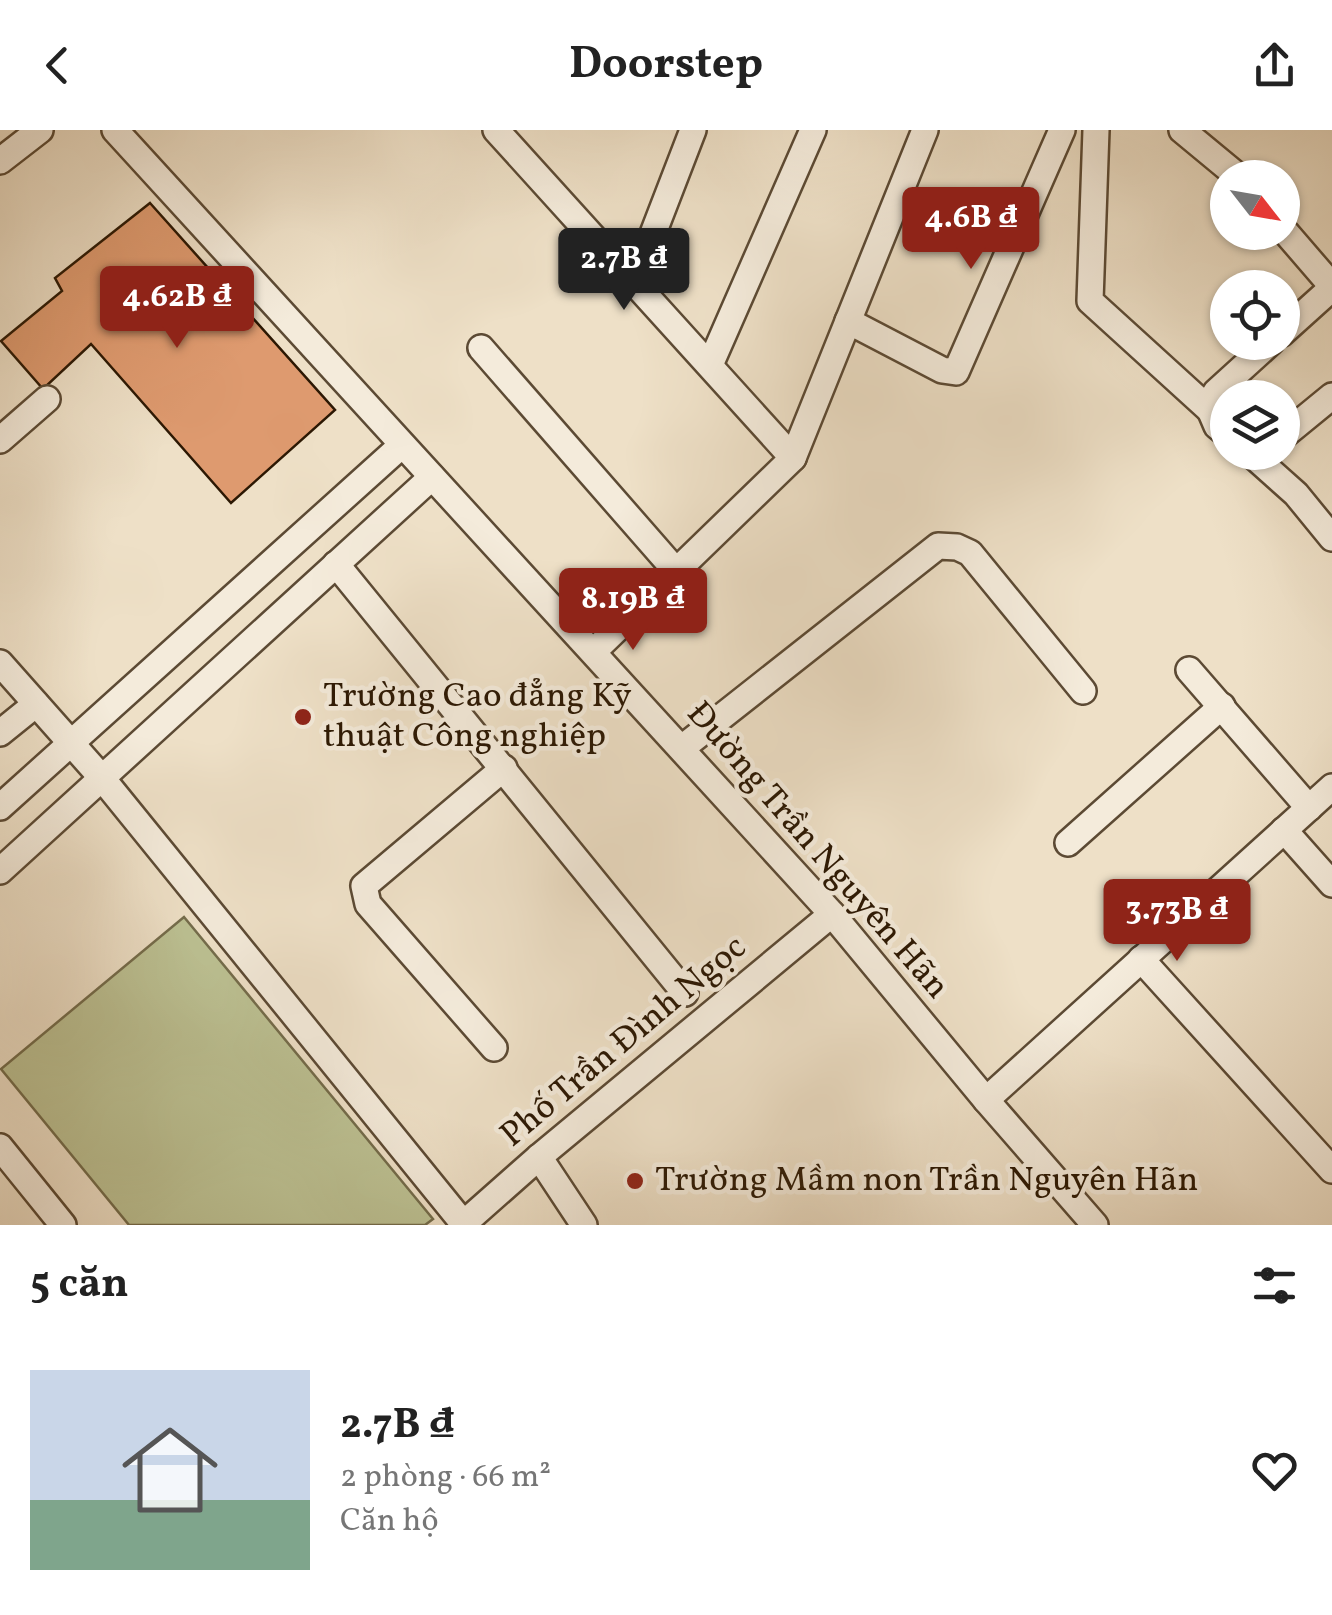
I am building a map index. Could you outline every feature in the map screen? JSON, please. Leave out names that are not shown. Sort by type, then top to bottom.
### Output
[{"type":"street","points":[[0,161],[40,130]]},
{"type":"street","name":"Đường Trần Nguyên Hãn","points":[[115,130],[832,914],[1095,1225]]},
{"type":"street","points":[[634,283],[693,130]]},
{"type":"street","points":[[710,366],[812,130]]},
{"type":"street","points":[[594,651],[793,458],[925,130]]},
{"type":"street","points":[[848,321],[942,370],[956,372],[1062,130]]},
{"type":"street","points":[[1096,130],[1090,300],[1210,410]]},
{"type":"street","points":[[1182,130],[1218,160]]},
{"type":"street","points":[[508,136],[634,283],[793,458]]},
{"type":"street","points":[[1300,249],[1332,287],[1300,316]]},
{"type":"street","points":[[481,348],[676,571]]},
{"type":"street","points":[[1229,380],[1252,360]]},
{"type":"street","points":[[1300,423],[1332,396]]},
{"type":"street","points":[[0,440],[47,399]]},
{"type":"street","points":[[0,808],[402,446]]},
{"type":"street","points":[[1272,470],[1332,538]]},
{"type":"street","points":[[0,871],[432,477]]},
{"type":"street","points":[[682,748],[938,546],[970,553],[1083,691]]},
{"type":"street","points":[[336,564],[685,993]]},
{"type":"street","points":[[214,616],[244,648]]},
{"type":"street","points":[[0,662],[102,778],[463,1224]]},
{"type":"street","points":[[1190,670],[1309,808]]},
{"type":"street","points":[[0,733],[36,704]]},
{"type":"street","points":[[1068,843],[1222,706]]},
{"type":"street","points":[[494,1048],[368,904],[364,886],[504,768]]},
{"type":"street","points":[[986,1100],[1332,787]]},
{"type":"street","points":[[1284,830],[1332,884]]},
{"type":"street","name":"Phố Trần Đình Ngọc","points":[[463,1224],[832,914]]},
{"type":"street","points":[[1141,959],[1332,1170]]},
{"type":"street","points":[[0,1146],[63,1225]]},
{"type":"street","points":[[539,1157],[584,1225]]},
{"type":"green space","points":[[184,917],[433,1219],[425,1225],[129,1225],[1,1069]]},
{"type":"building","points":[[150,203],[335,410],[231,503],[91,344],[43,389],[1,341],[62,291],[55,278]]},
{"type":"place","name":"Trường Cao đẳng Kỹ thuật Công nghiệp","points":[[303,717]]},
{"type":"place","name":"Trường Mầm non Trần Nguyên Hãn","points":[[635,1181]]}]
